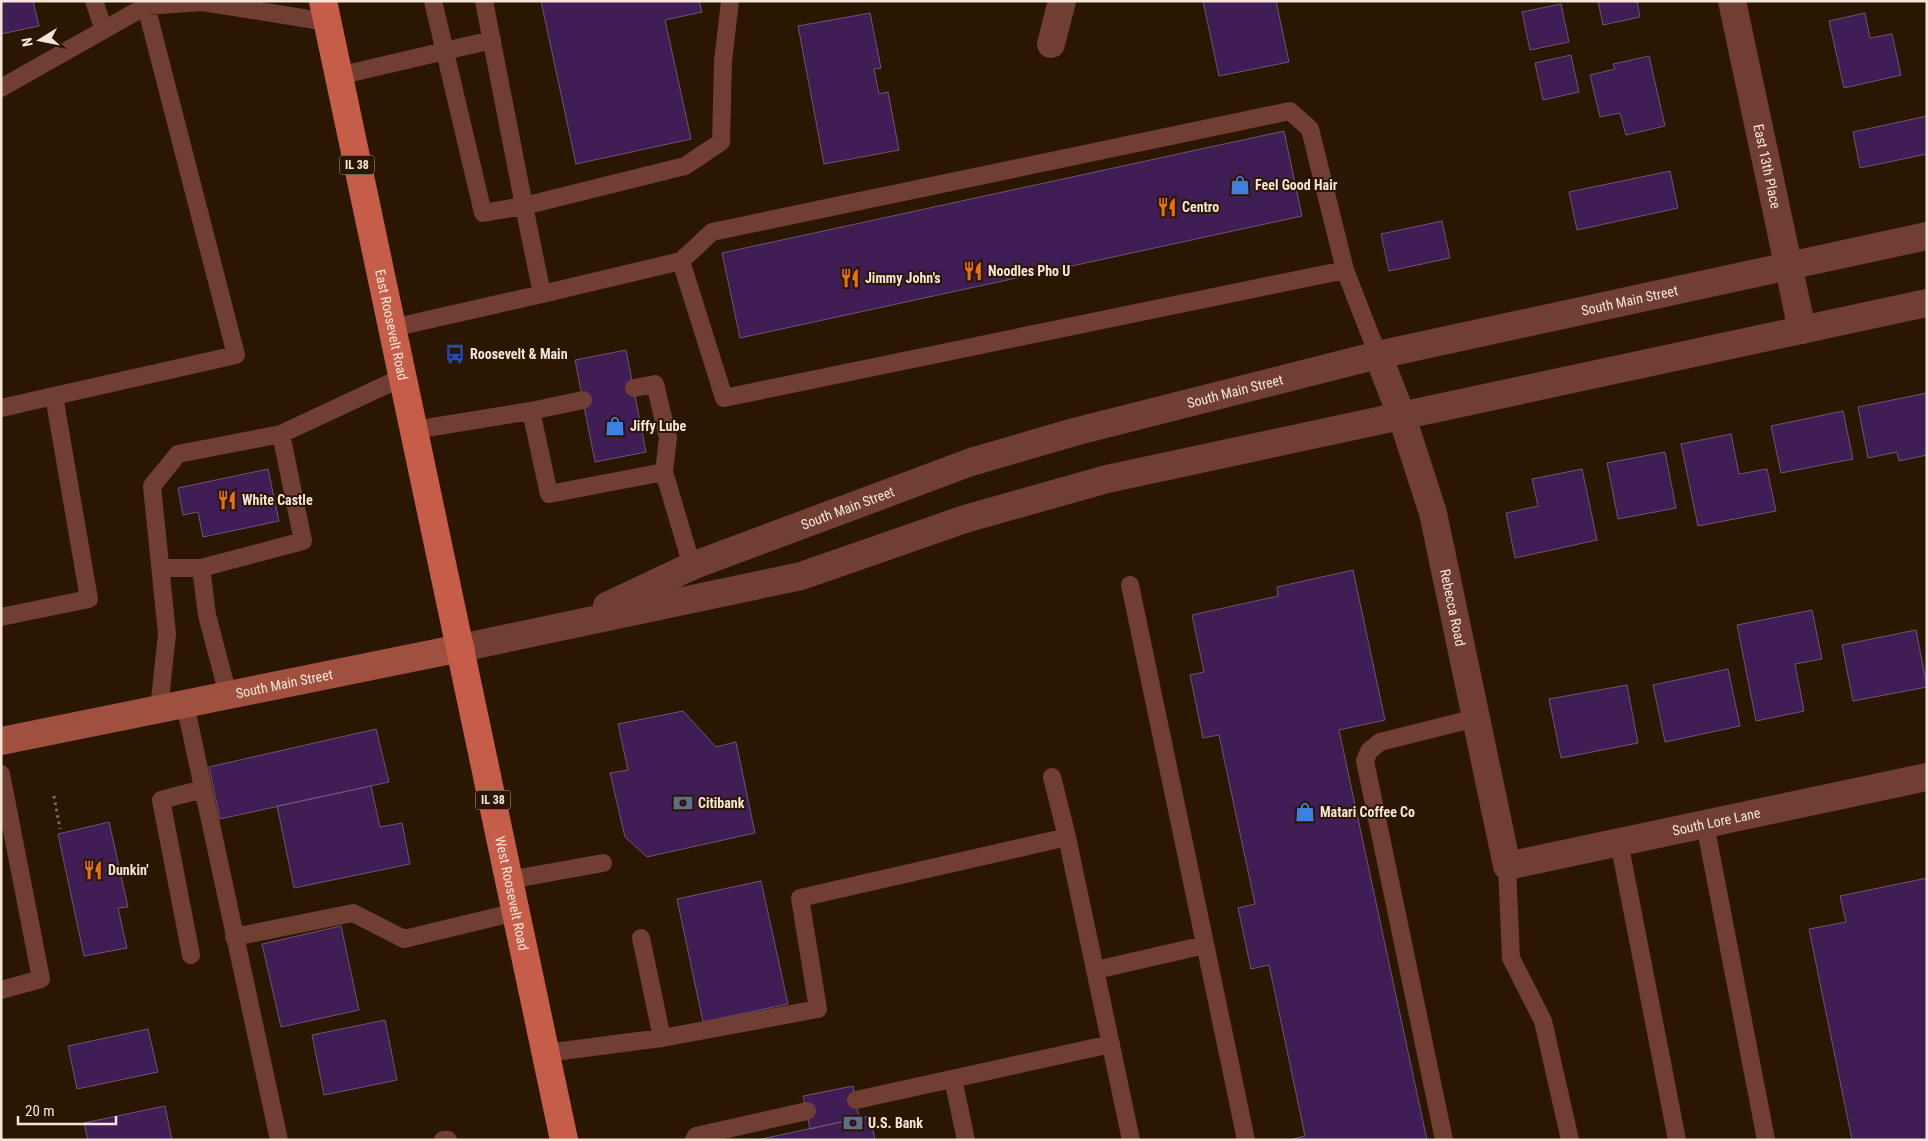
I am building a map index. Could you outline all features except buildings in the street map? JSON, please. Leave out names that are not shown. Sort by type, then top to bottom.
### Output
[{"type":"main road","name":"East Roosevelt Road","points":[[325,12],[461,648]]},
{"type":"main road","name":"South Main Street","points":[[1,741],[461,648]]},
{"type":"main road","name":"West Roosevelt Road","points":[[461,648],[564,1140]]},
{"type":"street","points":[[1051,44],[1062,1]]},
{"type":"street","name":"East 13th Place","points":[[1732,1],[1802,330]]},
{"type":"street","name":"South Main Street","points":[[568,625],[692,566],[971,462],[1074,432],[1378,355],[1927,236]]},
{"type":"street","name":"South Main Street","points":[[461,648],[801,576],[964,519],[1107,480],[1927,304]]},
{"type":"street","name":"Rebecca Road","points":[[1378,355],[1402,417],[1433,514],[1507,866]]},
{"type":"street","name":"South Lore Lane","points":[[1507,866],[1927,777]]},
{"type":"lane","points":[[94,1],[104,30]]},
{"type":"lane","points":[[434,1],[444,51],[484,213],[524,206],[685,166],[721,142],[724,61],[730,1]]},
{"type":"lane","points":[[484,1],[542,294]]},
{"type":"lane","points":[[1,88],[147,4],[203,2],[325,12]]},
{"type":"lane","points":[[1,408],[236,355],[147,4]]},
{"type":"lane","points":[[338,76],[492,40]]},
{"type":"lane","points":[[392,328],[681,261],[712,232],[1290,111],[1310,129],[1346,270],[1378,355]]},
{"type":"lane","points":[[681,261],[724,398],[1346,270]]},
{"type":"lane","points":[[279,1140],[203,789],[172,707],[167,634],[152,486],[178,454],[281,434],[403,377]]},
{"type":"lane","points":[[634,388],[655,384],[668,438],[664,472],[692,566]]},
{"type":"lane","points":[[1,617],[89,599],[54,396]]},
{"type":"lane","points":[[414,430],[531,411],[583,400]]},
{"type":"lane","points":[[531,411],[550,494],[664,472]]},
{"type":"lane","points":[[160,568],[201,568],[303,541],[281,434]]},
{"type":"lane","points":[[201,568],[207,615],[228,695]]},
{"type":"lane","points":[[1130,585],[1246,1140]]},
{"type":"lane","points":[[1444,1140],[1365,762],[1369,751],[1380,742],[1476,718]]},
{"type":"lane","points":[[1,774],[41,979],[1,990]]},
{"type":"lane","points":[[1052,777],[1096,970],[1131,1140]]},
{"type":"lane","points":[[191,955],[162,800],[203,789]]},
{"type":"lane","points":[[1705,824],[1766,1140]]},
{"type":"lane","points":[[546,1053],[662,1038],[818,1010],[800,898],[1067,837]]},
{"type":"lane","points":[[1619,842],[1677,1140]]},
{"type":"lane","points":[[509,880],[603,863]]},
{"type":"lane","points":[[1507,866],[1511,958],[1543,1021],[1570,1140]]},
{"type":"lane","points":[[234,937],[353,913],[404,939],[516,912]]},
{"type":"lane","points":[[641,938],[662,1038]]},
{"type":"lane","points":[[1096,970],[1205,945]]},
{"type":"lane","points":[[856,1100],[1111,1044]]},
{"type":"lane","points":[[953,1079],[966,1140]]},
{"type":"lane","points":[[694,1140],[696,1136],[807,1112]]},
{"type":"lane","points":[[443,1140],[448,1140]]},
{"type":"path","points":[[54,796],[60,829]]},
{"type":"place","name":"Feel Good Hair","points":[[1240,185]]},
{"type":"place","name":"Centro","points":[[1167,207]]},
{"type":"place","name":"Noodles Pho U","points":[[973,271]]},
{"type":"place","name":"Jimmy John's","points":[[850,278]]},
{"type":"place","name":"Roosevelt & Main","points":[[455,354]]},
{"type":"place","name":"Jiffy Lube","points":[[615,426]]},
{"type":"place","name":"White Castle","points":[[227,500]]},
{"type":"place","name":"Citibank","points":[[683,803]]},
{"type":"place","name":"Matari Coffee Co","points":[[1305,812]]},
{"type":"place","name":"Dunkin'","points":[[93,870]]},
{"type":"place","name":"U.S. Bank","points":[[853,1123]]}]
